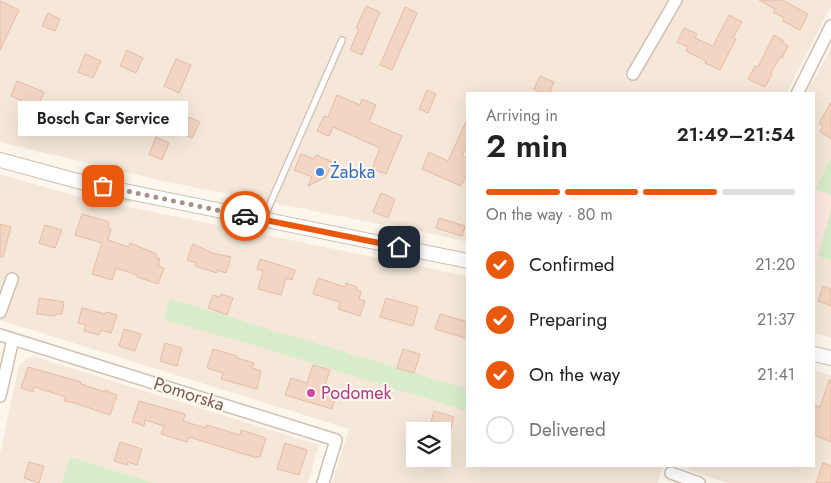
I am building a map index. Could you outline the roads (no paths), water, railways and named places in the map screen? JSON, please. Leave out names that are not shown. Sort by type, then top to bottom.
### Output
[{"type":"street","points":[[632,74],[676,0]]},
{"type":"street","points":[[798,92],[831,26]]},
{"type":"street","points":[[0,160],[85,183],[466,260]]},
{"type":"street","points":[[0,312],[12,279]]},
{"type":"street","name":"Pomorska","points":[[0,335],[336,440],[323,483]]},
{"type":"street","points":[[0,396],[12,339]]},
{"type":"street","points":[[815,354],[831,358]]},
{"type":"street","points":[[671,474],[700,483]]},
{"type":"lane","points":[[264,220],[342,40]]},
{"type":"place","name":"Żabka","points":[[320,172]]},
{"type":"place","name":"Bosch Car Service","points":[[103,186]]},
{"type":"place","name":"Podomek","points":[[311,393]]}]
